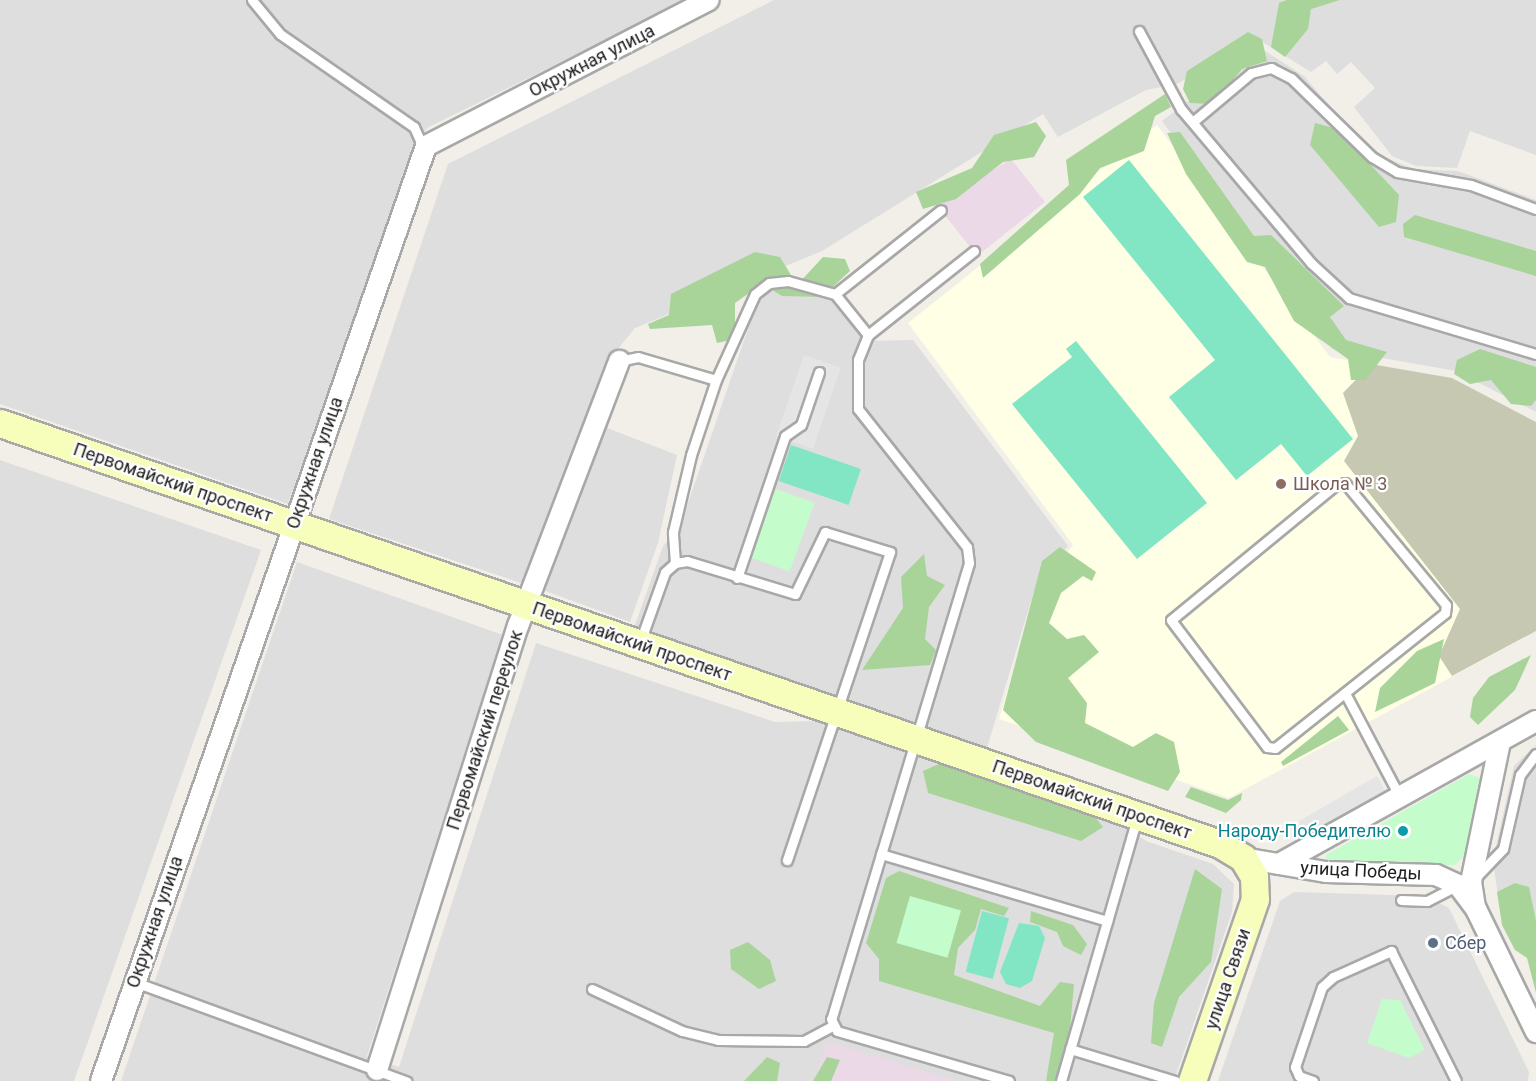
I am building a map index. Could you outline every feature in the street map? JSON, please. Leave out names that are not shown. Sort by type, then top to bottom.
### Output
[{"type":"street","name":"Окружная улица","points":[[101,1081],[425,151],[709,0]]},
{"type":"street","name":"Первомайский переулок","points":[[377,1070],[526,605],[620,361]]},
{"type":"street","name":"Первомайский проспект","points":[[0,423],[1220,844],[1257,874]]},
{"type":"street","points":[[1257,874],[1323,844],[1536,721]]},
{"type":"street","points":[[1500,742],[1464,884],[1536,1032]]},
{"type":"street","points":[[1465,763],[1484,762],[1492,779]]},
{"type":"street","points":[[1323,844],[1315,859],[1326,872]]},
{"type":"street","name":"улица Победы","points":[[1257,874],[1326,872],[1436,875],[1464,884]]},
{"type":"street","name":"улица Связи","points":[[1192,1081],[1257,874]]},
{"type":"lane","points":[[252,0],[280,34],[414,127],[425,151]]},
{"type":"lane","points":[[1139,31],[1181,109],[1195,120],[1311,263],[1349,298],[1536,354]]},
{"type":"lane","points":[[1195,120],[1251,73],[1271,68],[1291,78],[1372,158],[1397,172],[1471,185],[1536,209]]},
{"type":"lane","points":[[835,294],[941,210]]},
{"type":"lane","points":[[832,1026],[881,854],[969,563],[967,547],[858,409],[858,360],[868,335],[974,251]]},
{"type":"lane","points":[[675,563],[673,532],[716,380],[755,294],[769,283],[788,280],[835,294],[868,335]]},
{"type":"lane","points":[[620,361],[638,357],[716,380]]},
{"type":"lane","points":[[737,578],[785,436],[801,425],[819,372]]},
{"type":"lane","points":[[1345,483],[1446,605],[1445,613],[1345,693],[1275,748],[1267,747],[1172,620],[1334,486],[1345,483]]},
{"type":"lane","points":[[639,644],[665,572],[675,563],[687,561],[795,594],[819,538],[834,530],[890,552],[837,713],[826,734],[787,860]]},
{"type":"lane","points":[[1345,693],[1401,799]]},
{"type":"lane","points":[[1401,900],[1427,901],[1464,884],[1503,849],[1520,775],[1536,754]]},
{"type":"lane","points":[[1061,1081],[1138,816]]},
{"type":"lane","points":[[881,854],[1107,921]]},
{"type":"lane","points":[[1312,1081],[1299,1076],[1295,1067],[1323,987],[1333,977],[1391,951],[1455,1081]]},
{"type":"lane","points":[[135,982],[406,1081]]},
{"type":"lane","points":[[592,989],[682,1031],[718,1040],[804,1041],[832,1026],[1009,1081]]},
{"type":"lane","points":[[1070,1049],[1174,1081]]},
{"type":"shaded area","points":[[0,0],[686,0],[427,128],[413,148],[288,504],[0,404]]},
{"type":"shaded area","points":[[774,0],[1536,0],[1536,155],[1470,131],[1457,168],[1416,166],[1392,156],[1354,107],[1375,88],[1351,62],[1337,74],[1326,61],[1311,72],[1256,38],[1177,84],[1146,90],[1058,137],[1043,114],[822,251],[635,328],[617,350],[527,585],[329,519],[448,164]]},
{"type":"shaded area","points":[[1259,47],[1304,76],[1351,131],[1384,157],[1414,169],[1458,171],[1536,200],[1536,412],[1456,371],[1332,349],[1162,121]]},
{"type":"shaded area","name":"Школа № 3","points":[[1157,125],[1330,357],[1452,378],[1536,422],[1536,631],[1229,798],[999,719],[1037,593],[1073,545],[908,323]]},
{"type":"shaded area","points":[[1011,159],[1045,202],[977,256],[936,204]]},
{"type":"shaded area","points":[[786,285],[832,298],[866,341],[913,340],[1068,546],[1034,591],[987,748],[634,628],[663,546],[679,529],[759,297]]},
{"type":"shaded area","points":[[804,355],[841,368],[813,449],[776,436]]},
{"type":"shaded area","points":[[1371,364],[1452,378],[1536,422],[1536,631],[1452,676],[1439,656],[1460,609],[1344,461],[1358,436],[1343,393]]},
{"type":"shaded area","points":[[602,426],[677,455],[658,543],[630,622],[540,589]]},
{"type":"shaded area","points":[[0,460],[261,550],[74,1081],[0,1081]]},
{"type":"shaded area","points":[[297,562],[503,635],[367,1056],[399,1067],[536,643],[775,722],[817,721],[1119,823],[1146,841],[1213,864],[1234,884],[1232,912],[1174,1081],[955,1081],[827,1043],[815,1081],[121,1081]]},
{"type":"shaded area","points":[[1536,745],[1536,974],[1498,897],[1493,859],[1514,766]]},
{"type":"shaded area","points":[[1377,776],[1387,793],[1308,839],[1298,821]]},
{"type":"shaded area","points":[[1294,892],[1425,896],[1449,908],[1529,1072],[1528,1081],[1218,1081],[1280,901]]},
{"type":"shaded area","points":[[827,1042],[881,1058],[955,1081],[815,1081]]},
{"type":"green space","points":[[1287,0],[1340,0],[1311,9],[1308,29],[1285,57],[1271,47],[1279,3]]},
{"type":"green space","points":[[1248,32],[1262,39],[1267,61],[1242,69],[1213,104],[1190,103],[1183,89],[1187,71]]},
{"type":"green space","points":[[1165,94],[1171,107],[1155,116],[1144,151],[1100,168],[1080,194],[983,278],[980,264],[1069,185],[1066,160]]},
{"type":"green space","points":[[1036,122],[1046,136],[1034,157],[1003,162],[956,199],[923,209],[916,192],[972,168],[994,135]]},
{"type":"green space","points":[[1315,123],[1337,129],[1399,195],[1396,222],[1379,227],[1310,145]]},
{"type":"green space","points":[[1180,132],[1254,236],[1271,235],[1344,306],[1330,317],[1346,340],[1387,352],[1365,380],[1351,380],[1348,359],[1294,321],[1265,267],[1247,262],[1186,174],[1167,133]]},
{"type":"green space","points":[[1129,160],[1353,439],[1307,476],[1281,444],[1236,480],[1169,397],[1215,360],[1083,197]]},
{"type":"green space","points":[[1415,215],[1536,251],[1536,276],[1404,237],[1403,224]]},
{"type":"green space","points":[[755,252],[780,257],[797,285],[823,257],[845,259],[850,271],[822,297],[782,296],[762,284],[735,303],[735,339],[717,343],[712,325],[650,329],[648,324],[669,315],[671,294]]},
{"type":"green space","points":[[1076,341],[1207,503],[1137,559],[1012,404],[1072,357],[1066,349]]},
{"type":"green space","points":[[1480,349],[1536,367],[1536,400],[1531,406],[1511,404],[1491,380],[1470,384],[1454,374],[1457,360]]},
{"type":"green space","points":[[791,445],[861,469],[849,505],[779,481]]},
{"type":"green space","points":[[776,489],[815,503],[790,572],[751,558]]},
{"type":"green space","points":[[1060,547],[1096,572],[1092,581],[1083,576],[1061,593],[1049,623],[1067,639],[1084,635],[1099,652],[1068,678],[1087,703],[1085,723],[1133,747],[1156,733],[1174,742],[1180,772],[1168,791],[1036,742],[1003,710],[1042,561]]},
{"type":"green space","points":[[924,554],[927,576],[945,585],[929,607],[925,639],[936,650],[930,665],[862,670],[903,608],[901,577]]},
{"type":"green space","points":[[1444,639],[1435,683],[1375,712],[1380,688],[1417,651]]},
{"type":"green space","points":[[1531,655],[1515,690],[1478,725],[1470,717],[1473,698],[1489,677]]},
{"type":"green space","points":[[1338,716],[1349,730],[1283,766],[1281,762]]},
{"type":"green space","points":[[939,764],[1094,816],[1103,827],[1081,841],[928,793],[923,771]]},
{"type":"green space","points":[[1469,774],[1481,778],[1481,785],[1467,853],[1455,865],[1325,863],[1326,855]]},
{"type":"green space","points":[[1191,787],[1228,800],[1242,793],[1241,800],[1226,813],[1185,797]]},
{"type":"green space","points":[[1195,869],[1222,889],[1211,962],[1179,997],[1162,1047],[1151,1043],[1154,1003]]},
{"type":"green space","points":[[899,871],[1009,908],[1004,916],[981,909],[975,930],[958,948],[954,975],[1040,1006],[1060,982],[1074,984],[1069,1040],[1055,1081],[1046,1081],[1054,1033],[879,981],[879,959],[866,943],[886,878]]},
{"type":"green space","points":[[1515,883],[1529,887],[1536,921],[1536,993],[1527,958],[1515,950],[1502,925],[1497,892]]},
{"type":"green space","points":[[910,896],[961,911],[947,958],[896,943]]},
{"type":"green space","points":[[982,911],[1009,918],[993,979],[966,972]]},
{"type":"green space","points":[[1031,911],[1073,925],[1087,944],[1081,955],[1063,946],[1057,932],[1030,922]]},
{"type":"green space","points":[[1019,923],[1039,926],[1045,938],[1032,981],[1020,988],[1006,984],[1000,972]]},
{"type":"green space","points":[[748,942],[770,960],[776,981],[759,989],[731,969],[730,950]]},
{"type":"green space","points":[[1382,999],[1400,1000],[1425,1050],[1409,1058],[1367,1043]]},
{"type":"green space","points":[[767,1057],[780,1063],[777,1081],[744,1081]]},
{"type":"green space","points":[[827,1057],[840,1060],[831,1081],[813,1081]]},
{"type":"place","name":"Школа № 3","points":[[1281,484]]},
{"type":"place","name":"Народу-Победителю","points":[[1403,831]]},
{"type":"place","name":"Сбер","points":[[1433,943]]}]
